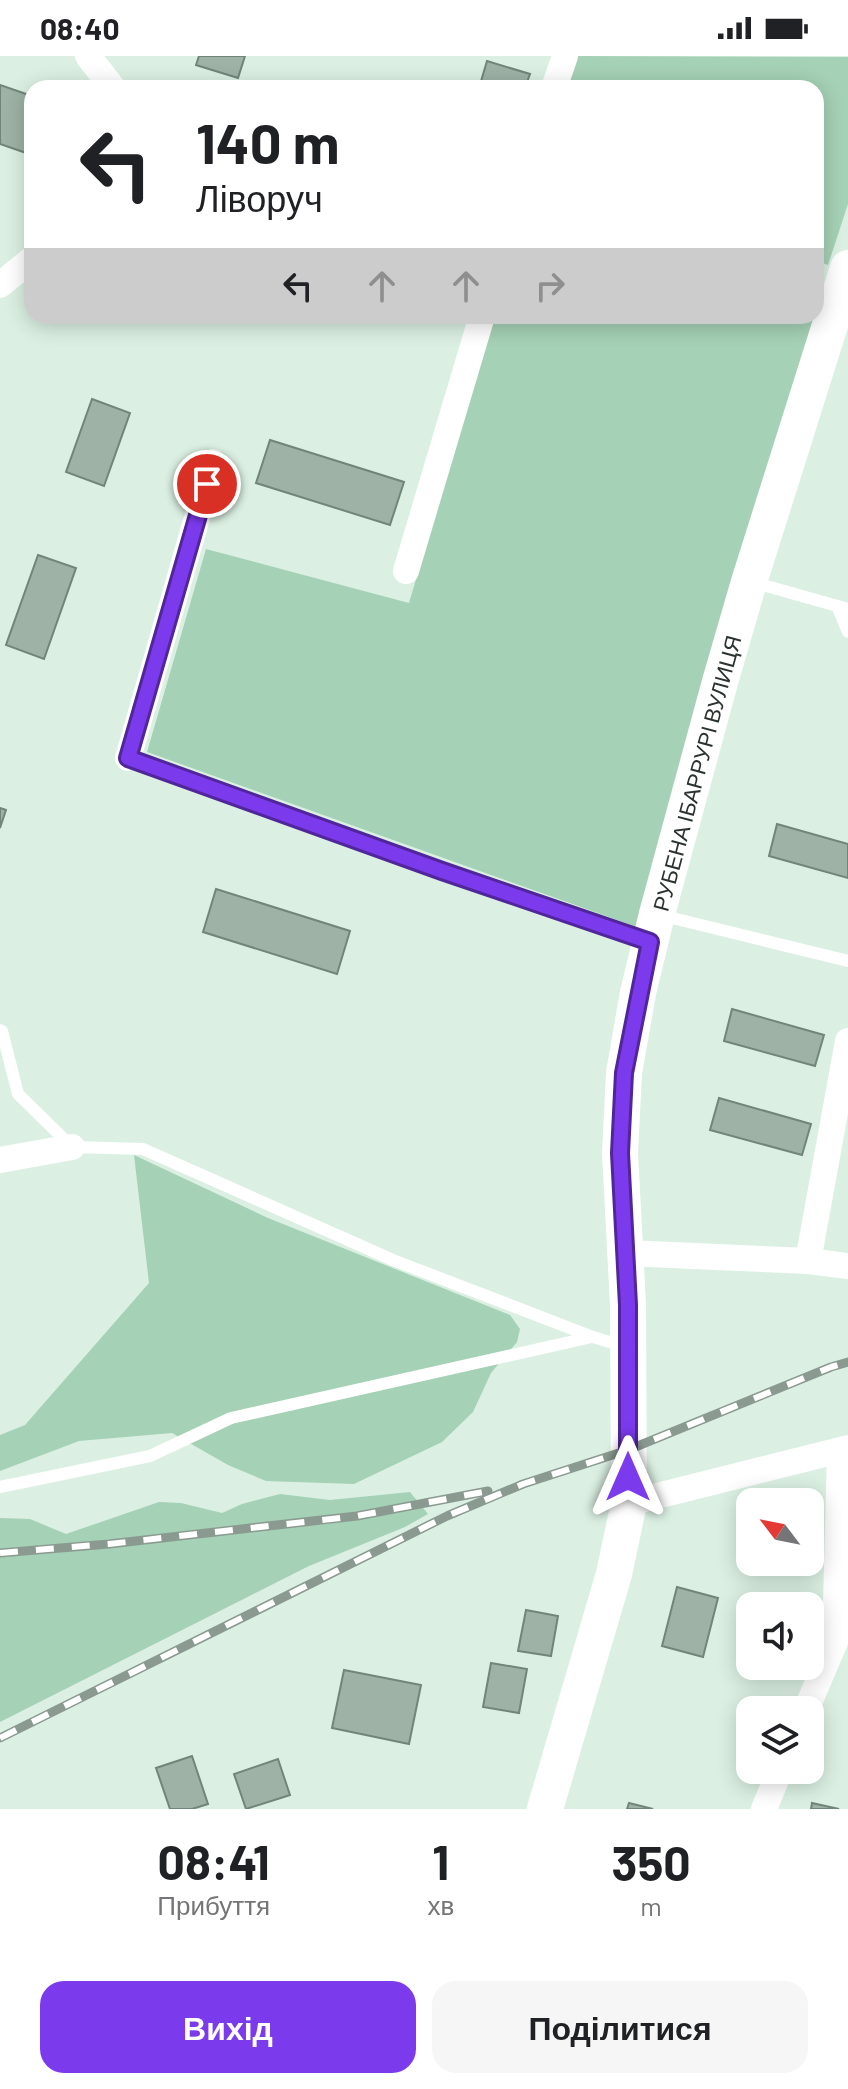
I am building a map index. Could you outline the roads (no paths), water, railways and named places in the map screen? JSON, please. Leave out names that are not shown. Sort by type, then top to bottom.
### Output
[{"type":"main road","name":"РУБЕНА ІБАРРУРІ ВУЛИЦЯ","points":[[824,319],[834,284]]},
{"type":"main road","name":"РУБЕНА ІБАРРУРІ ВУЛИЦЯ","points":[[545,1809],[614,1574],[629,1503],[629,1348],[620,1153],[624,1073],[653,928],[823,324]]},
{"type":"street","points":[[88,56],[107,80]]},
{"type":"street","points":[[557,80],[565,56]]},
{"type":"street","points":[[0,285],[24,266]]},
{"type":"street","points":[[406,571],[480,324]]},
{"type":"street","points":[[128,758],[213,462]]},
{"type":"street","points":[[808,1261],[848,1041]]},
{"type":"street","points":[[0,1160],[72,1147]]},
{"type":"street","points":[[626,1253],[808,1261],[848,1266]]},
{"type":"street","points":[[629,1503],[844,1450],[841,1650],[814,1696]]},
{"type":"street","points":[[764,1809],[774,1784]]},
{"type":"lane","points":[[749,582],[843,607],[848,632]]},
{"type":"lane","points":[[128,758],[442,871],[653,928],[848,961]]},
{"type":"lane","points":[[0,1030],[18,1094],[72,1147],[143,1149],[393,1260],[629,1348]]},
{"type":"lane","points":[[0,1487],[150,1456],[231,1418],[593,1337]]},
{"type":"railway","points":[[0,1738],[447,1516],[523,1484],[628,1450],[848,1362]]},
{"type":"railway","points":[[0,1553],[357,1516],[488,1491]]}]
